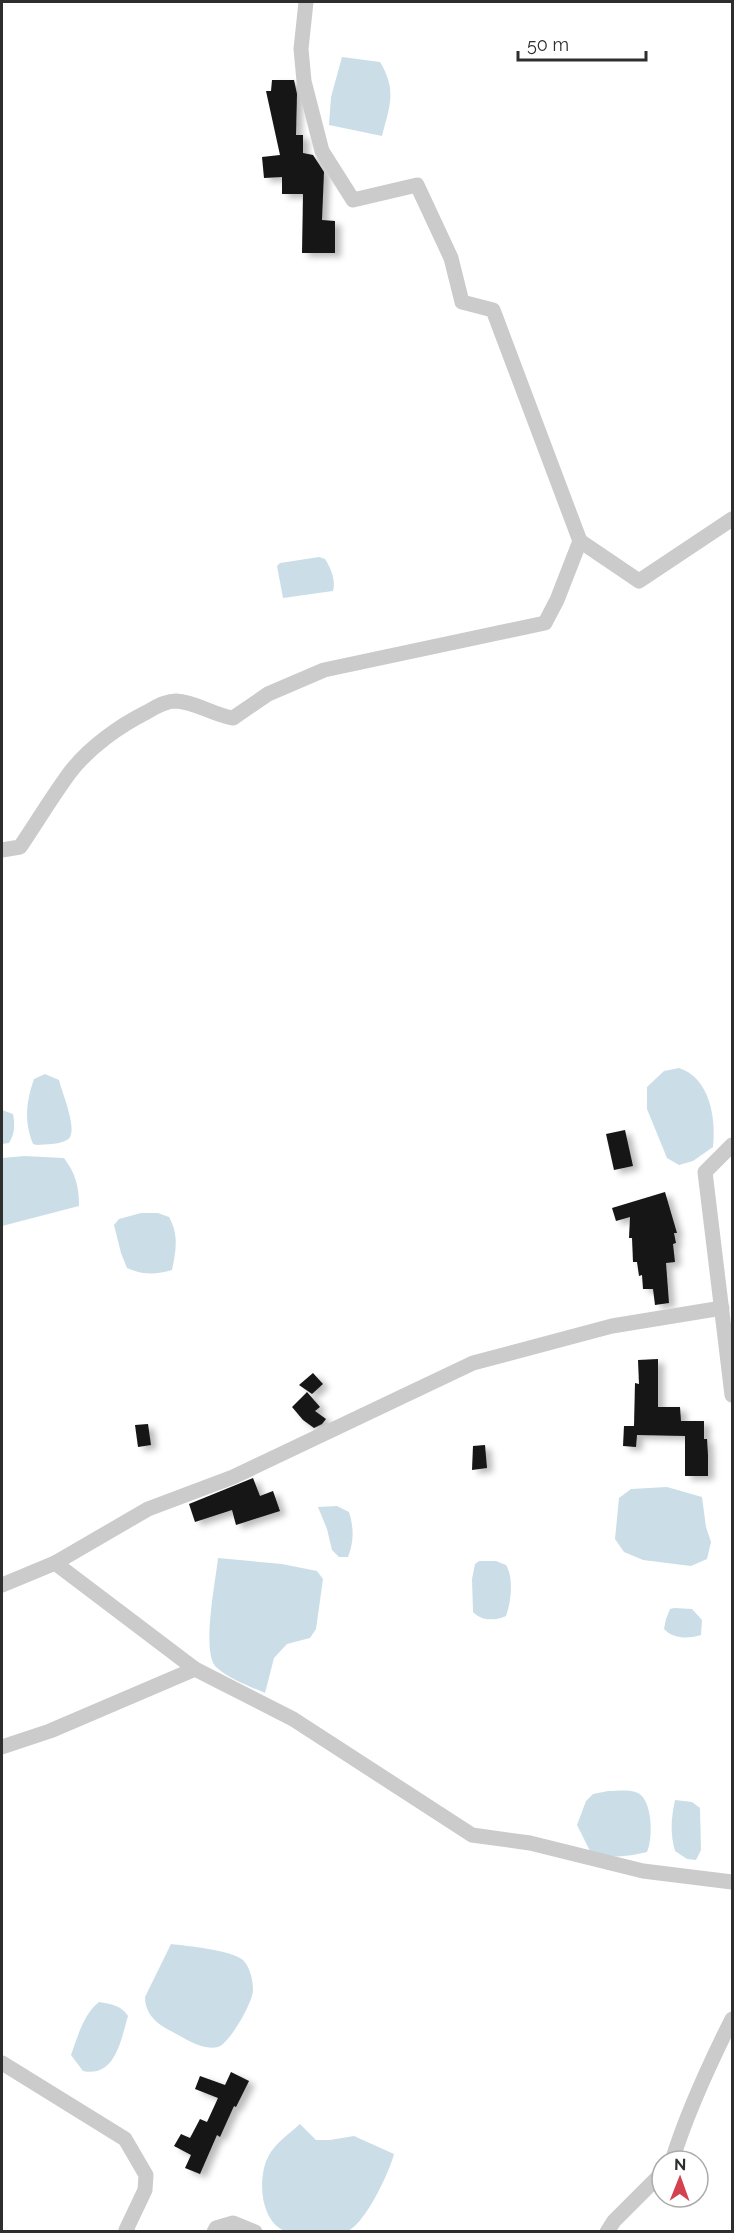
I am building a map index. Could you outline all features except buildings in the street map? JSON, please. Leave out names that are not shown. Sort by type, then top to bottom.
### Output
[{"type":"street","points":[[306,2],[301,49],[304,81],[322,151],[353,200],[417,185],[451,258],[462,302],[493,310],[580,541],[639,581],[732,519]]},
{"type":"street","points":[[2,850],[20,847],[72,770],[95,748],[117,730],[158,706],[174,701],[191,703],[215,715],[233,718],[268,694],[324,670],[545,623],[557,600],[580,541]]},
{"type":"street","points":[[732,1145],[705,1172],[732,1395]]},
{"type":"street","points":[[2,1585],[55,1563],[148,1509],[233,1477],[473,1363],[612,1326],[722,1308]]},
{"type":"street","points":[[55,1563],[195,1669],[293,1719],[472,1835],[530,1843],[643,1871],[732,1882]]},
{"type":"street","points":[[2,1747],[50,1731],[195,1669]]},
{"type":"street","points":[[676,2149],[712,2060],[732,2019]]},
{"type":"street","points":[[2,2063],[125,2139],[146,2175],[145,2190],[126,2230],[128,2232]]},
{"type":"street","points":[[607,2232],[614,2221],[650,2185]]},
{"type":"street","points":[[214,2232],[216,2228],[233,2223],[255,2232]]},
{"type":"water","points":[[342,57],[380,62],[389,81],[390,90],[382,136],[329,125],[331,97]]},
{"type":"water","points":[[319,557],[325,559],[331,570],[333,591],[283,598],[277,566],[280,563]]},
{"type":"water","points":[[679,1068],[698,1080],[704,1090],[712,1112],[714,1136],[713,1147],[693,1161],[679,1165],[667,1158],[647,1109],[647,1087],[664,1071]]},
{"type":"water","points":[[45,1074],[59,1080],[72,1130],[71,1136],[63,1142],[37,1145],[33,1144],[28,1127],[28,1104],[34,1079]]},
{"type":"water","points":[[2,1110],[13,1114],[14,1125],[9,1143],[2,1144]]},
{"type":"water","points":[[24,1156],[64,1158],[76,1181],[79,1206],[2,1226],[2,1158]]},
{"type":"water","points":[[141,1213],[158,1213],[169,1217],[175,1236],[172,1270],[149,1273],[127,1268],[114,1225],[119,1219]]},
{"type":"water","points":[[667,1487],[702,1497],[706,1527],[711,1542],[707,1559],[691,1566],[643,1560],[624,1552],[615,1539],[619,1498],[631,1489]]},
{"type":"water","points":[[337,1506],[349,1512],[351,1518],[352,1540],[348,1557],[339,1557],[332,1550],[318,1507]]},
{"type":"water","points":[[218,1558],[282,1564],[317,1571],[323,1579],[316,1629],[310,1638],[287,1644],[274,1658],[265,1693],[227,1675],[216,1667],[212,1659],[210,1632]]},
{"type":"water","points":[[479,1561],[496,1561],[506,1565],[509,1570],[511,1590],[506,1616],[488,1619],[473,1612],[472,1579],[475,1564]]},
{"type":"water","points":[[670,1609],[692,1609],[702,1620],[701,1635],[681,1637],[672,1635],[664,1629]]},
{"type":"water","points":[[608,1791],[631,1791],[643,1797],[647,1804],[650,1821],[647,1852],[618,1856],[590,1851],[577,1825],[586,1801],[593,1794]]},
{"type":"water","points":[[675,1800],[692,1802],[700,1808],[701,1850],[696,1860],[687,1859],[675,1851],[672,1826]]},
{"type":"water","points":[[171,1944],[229,1954],[243,1960],[249,1970],[252,1978],[252,1996],[240,2022],[229,2038],[218,2047],[200,2046],[182,2037],[157,2022],[147,2008],[145,1997]]},
{"type":"water","points":[[99,2002],[119,2007],[128,2016],[119,2046],[109,2063],[103,2069],[94,2072],[83,2071],[71,2055],[85,2019]]},
{"type":"water","points":[[300,2124],[316,2140],[354,2136],[394,2154],[369,2208],[348,2231],[289,2232],[279,2228],[267,2211],[262,2188],[268,2157],[282,2139]]}]
